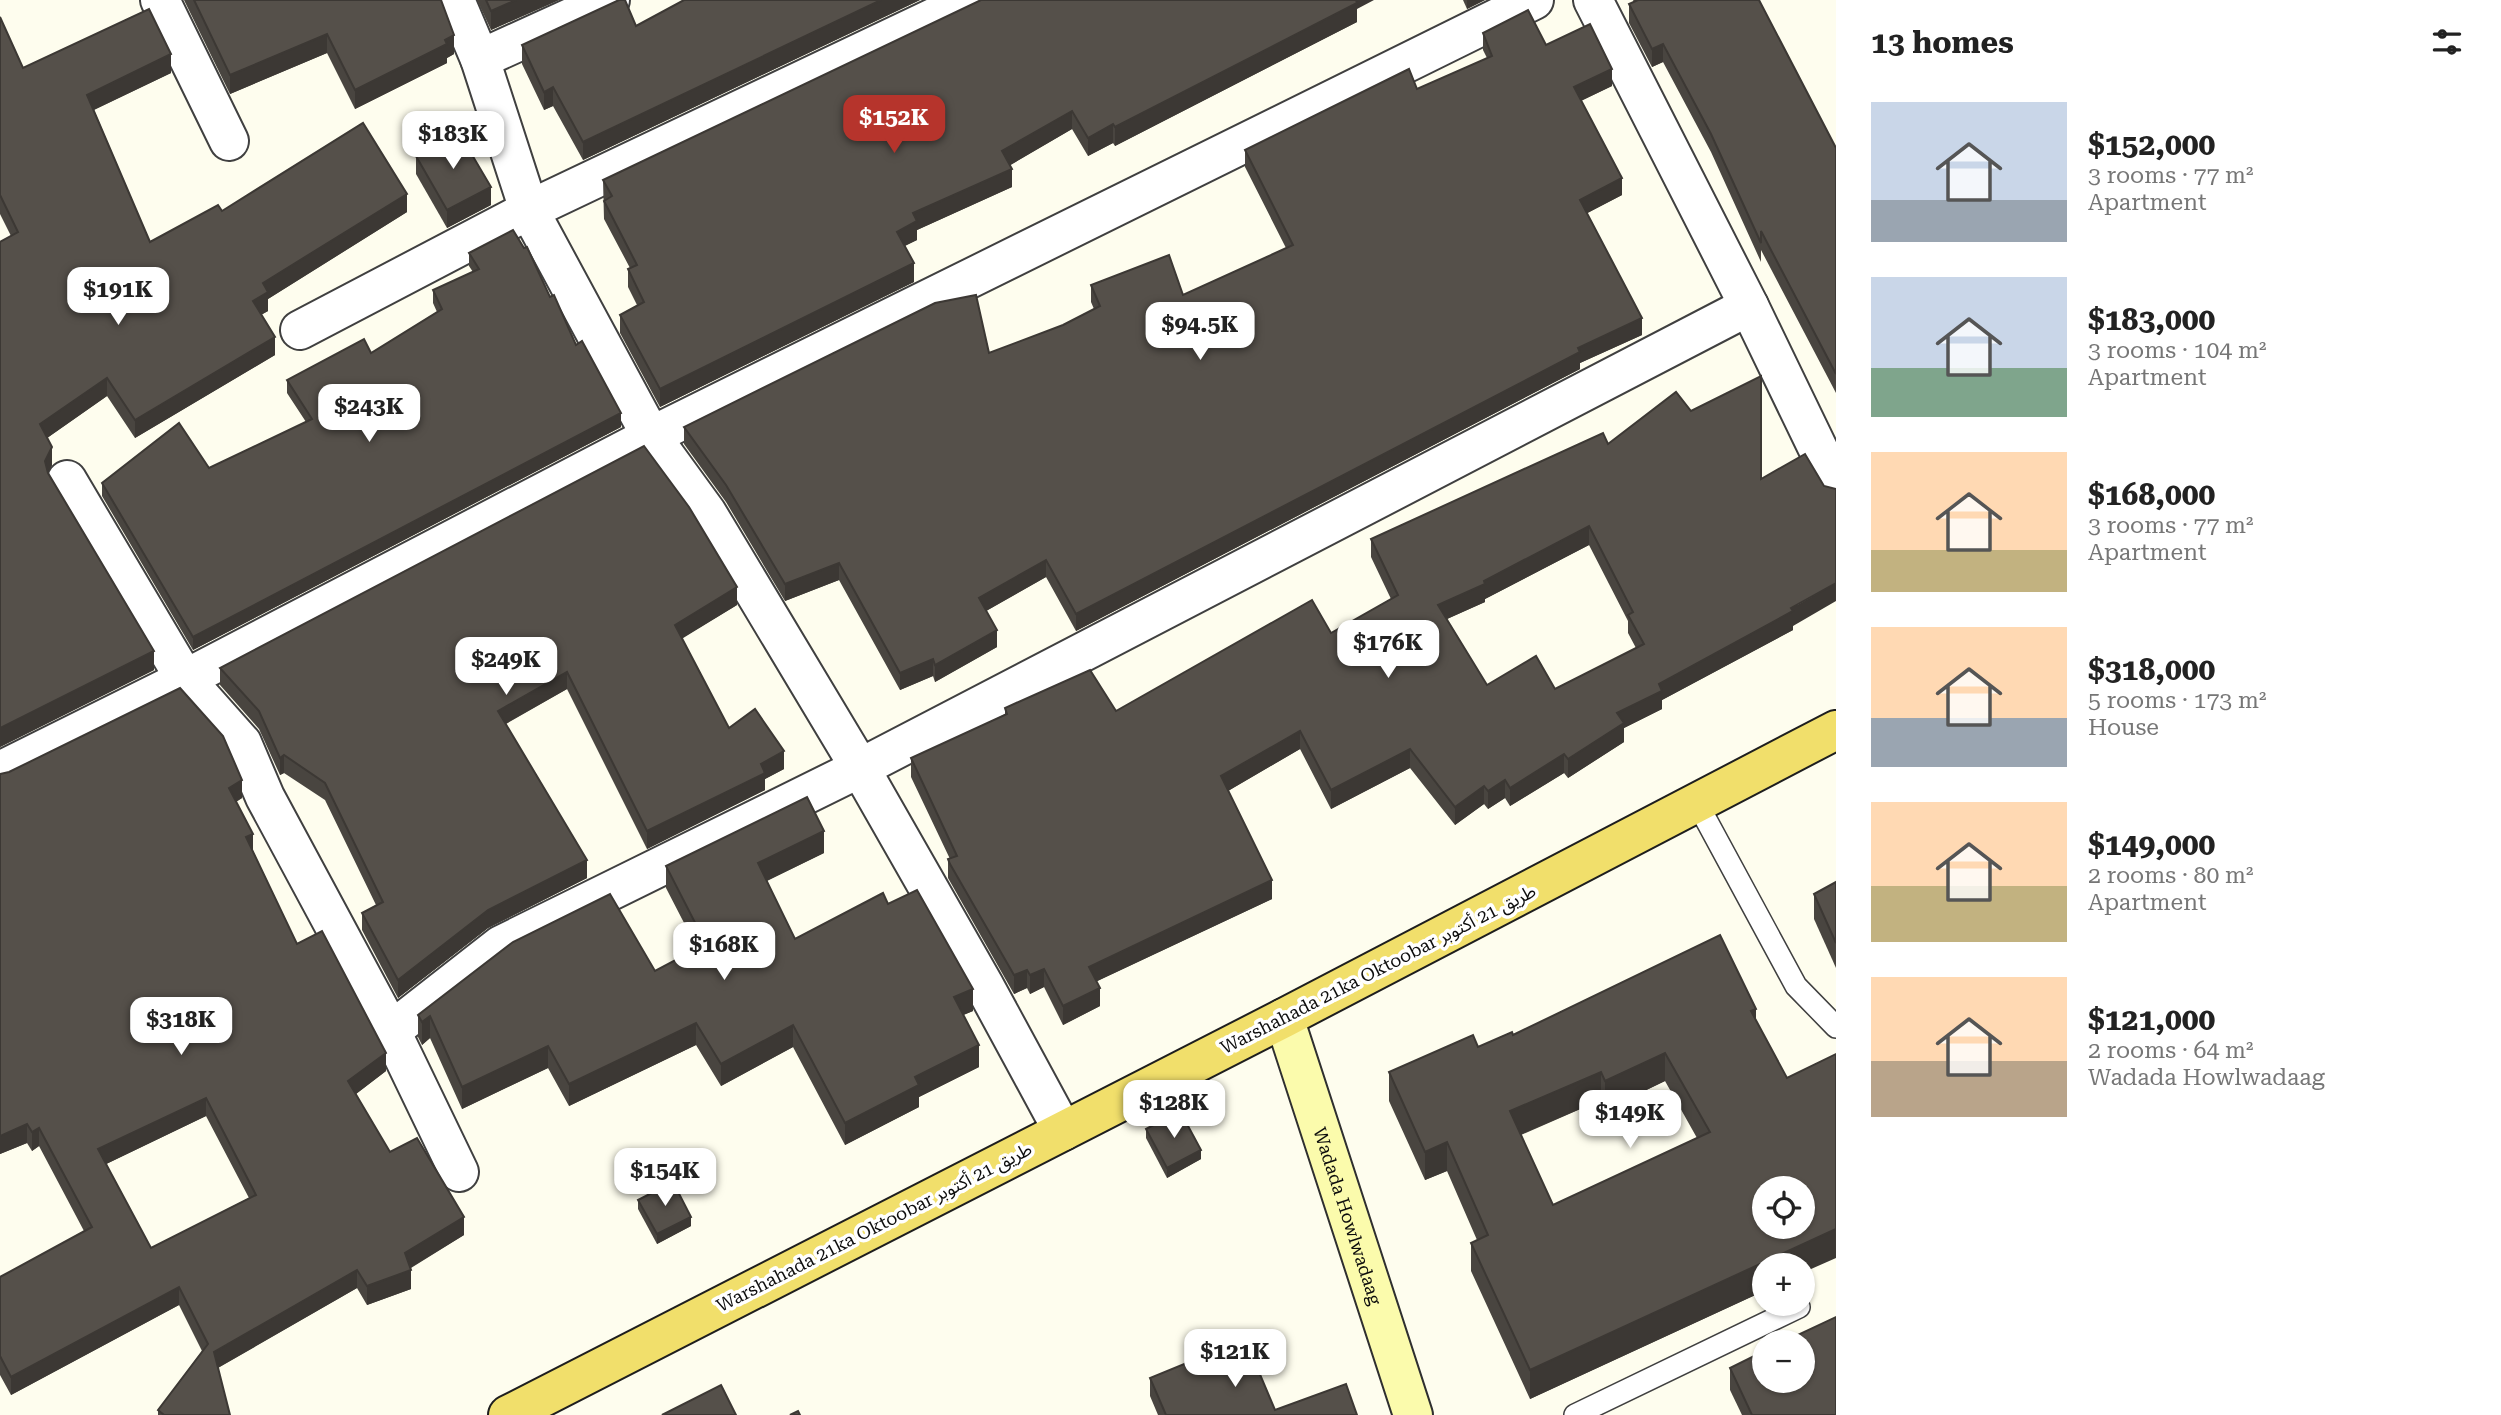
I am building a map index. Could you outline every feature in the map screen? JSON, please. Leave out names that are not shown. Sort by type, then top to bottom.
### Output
[{"type":"main road","name":"Warshahada 21ka Oktoobar طريق 21 أكتوبر","points":[[508,1415],[1284,1018],[1836,730]]},
{"type":"street","points":[[160,0],[229,141]]},
{"type":"street","points":[[455,0],[480,59],[529,210],[651,436],[707,513],[860,768],[992,999],[1063,1131]]},
{"type":"street","points":[[480,59],[610,0]]},
{"type":"street","points":[[300,330],[529,210],[971,0]]},
{"type":"street","points":[[0,771],[186,679],[651,436],[1534,0]]},
{"type":"street","points":[[1593,0],[1749,306],[1836,486]]},
{"type":"street","points":[[391,1031],[500,945],[860,768],[1749,306]]},
{"type":"street","points":[[67,480],[186,679],[242,743],[265,797],[391,1031],[459,1172]]},
{"type":"street","name":"Wadada Howlwadaag","points":[[1284,1018],[1413,1415]]},
{"type":"lane","points":[[1697,803],[1796,986],[1836,1027]]},
{"type":"lane","points":[[1575,1415],[1780,1316]]},
{"type":"building","points":[[194,0],[441,0],[454,35],[445,40],[447,44],[355,90],[327,34],[230,75]]},
{"type":"building","points":[[486,0],[516,0],[491,11]]},
{"type":"building","points":[[619,0],[625,0],[636,26],[684,0],[881,0],[583,142],[553,87],[544,92],[522,45]]},
{"type":"building","points":[[981,0],[1356,0],[1357,3],[1115,127],[1113,124],[1088,138],[1072,111],[1002,151],[1012,169],[913,213],[917,221],[897,232],[914,263],[660,389],[620,315],[644,302],[628,269],[637,265],[604,201],[612,196],[603,180]]},
{"type":"building","points":[[1638,0],[1759,0],[1836,148],[1836,374],[1761,231],[1761,243],[1711,134],[1663,44],[1652,49],[1629,4]]},
{"type":"building","points":[[149,9],[171,54],[87,95],[150,242],[218,205],[222,211],[363,123],[407,194],[263,283],[268,292],[253,301],[275,337],[135,420],[107,378],[40,424],[52,447],[45,461],[48,473],[154,651],[0,728],[0,242],[18,232],[0,195],[0,17],[23,68]]},
{"type":"building","points":[[1528,10],[1546,45],[1590,24],[1612,69],[1574,87],[1622,178],[1580,200],[1642,318],[1578,348],[1580,352],[1076,614],[1046,560],[979,598],[997,630],[935,665],[933,659],[900,673],[839,563],[785,584],[726,485],[684,427],[935,303],[976,295],[989,353],[1063,325],[1100,306],[1091,285],[1169,255],[1183,295],[1293,245],[1245,150],[1409,69],[1417,89],[1492,56],[1483,33]]},
{"type":"building","points":[[458,131],[491,187],[447,210],[416,156]]},
{"type":"building","points":[[513,230],[524,248],[527,247],[550,297],[554,295],[576,345],[582,341],[621,413],[193,637],[102,483],[179,423],[209,468],[312,419],[287,380],[364,339],[371,353],[442,309],[433,290],[479,269],[469,253]]},
{"type":"building","points":[[1761,376],[1761,479],[1805,454],[1824,486],[1836,489],[1836,583],[1791,608],[1793,611],[1659,684],[1662,691],[1617,713],[1624,723],[1568,759],[1564,754],[1510,788],[1505,780],[1488,791],[1484,786],[1455,807],[1410,749],[1331,790],[1300,731],[1221,776],[1272,880],[1089,967],[1100,988],[1063,1006],[1044,969],[1030,975],[1027,970],[1014,975],[950,864],[948,859],[957,856],[911,758],[1007,714],[1005,708],[1090,670],[1116,711],[1312,600],[1331,633],[1398,595],[1371,539],[1603,433],[1608,444],[1676,392],[1691,411]],"holes":[[[1589,526],[1633,612],[1628,615],[1644,644],[1555,689],[1536,656],[1487,685],[1438,605],[1485,584],[1484,581]]]},
{"type":"building","points":[[644,446],[689,507],[737,587],[675,625],[729,728],[755,709],[784,751],[761,764],[765,773],[647,831],[567,672],[498,711],[587,860],[488,910],[398,980],[362,913],[383,902],[325,783],[284,755],[280,758],[259,711],[220,668]]},
{"type":"building","points":[[180,688],[223,736],[242,780],[229,788],[253,834],[246,837],[297,944],[322,931],[386,1053],[348,1081],[390,1152],[417,1138],[464,1217],[405,1253],[411,1270],[367,1286],[357,1270],[214,1352],[230,1415],[164,1415],[158,1410],[208,1344],[179,1287],[11,1377],[0,1356],[0,1277],[92,1227],[39,1128],[32,1132],[27,1124],[0,1136],[0,774]],"holes":[[[206,1098],[256,1195],[151,1248],[98,1149]]]},
{"type":"building","points":[[807,797],[824,831],[758,863],[795,939],[883,893],[888,904],[917,890],[973,989],[954,997],[979,1045],[915,1077],[919,1085],[845,1123],[793,1025],[721,1064],[696,1023],[569,1084],[548,1046],[462,1087],[430,1016],[422,1022],[418,1015],[513,942],[610,894],[655,971],[706,944],[666,866]]},
{"type":"building","points":[[1836,882],[1836,943],[1814,894]]},
{"type":"building","points":[[1720,935],[1756,1009],[1751,1011],[1787,1078],[1836,1054],[1836,1229],[1815,1239],[1815,1176],[1752,1176],[1752,1239],[1814,1239],[1784,1253],[1752,1253],[1752,1268],[1530,1370],[1471,1243],[1488,1235],[1447,1142],[1425,1152],[1389,1072],[1473,1035],[1478,1047],[1512,1032],[1513,1035]],"holes":[[[1665,1053],[1710,1132],[1553,1205],[1510,1111],[1601,1072],[1605,1081]]]},
{"type":"building","points":[[1180,1111],[1201,1150],[1167,1168],[1146,1129]]},
{"type":"building","points":[[673,1182],[691,1217],[657,1234],[638,1200]]},
{"type":"building","points":[[1836,1317],[1836,1415],[1752,1415],[1730,1368],[1752,1357],[1752,1393],[1815,1393],[1815,1330],[1808,1330]]},
{"type":"building","points":[[1245,1339],[1275,1410],[1346,1384],[1357,1415],[1166,1415],[1150,1378]]},
{"type":"building","points":[[721,1385],[736,1415],[662,1415]]}]
